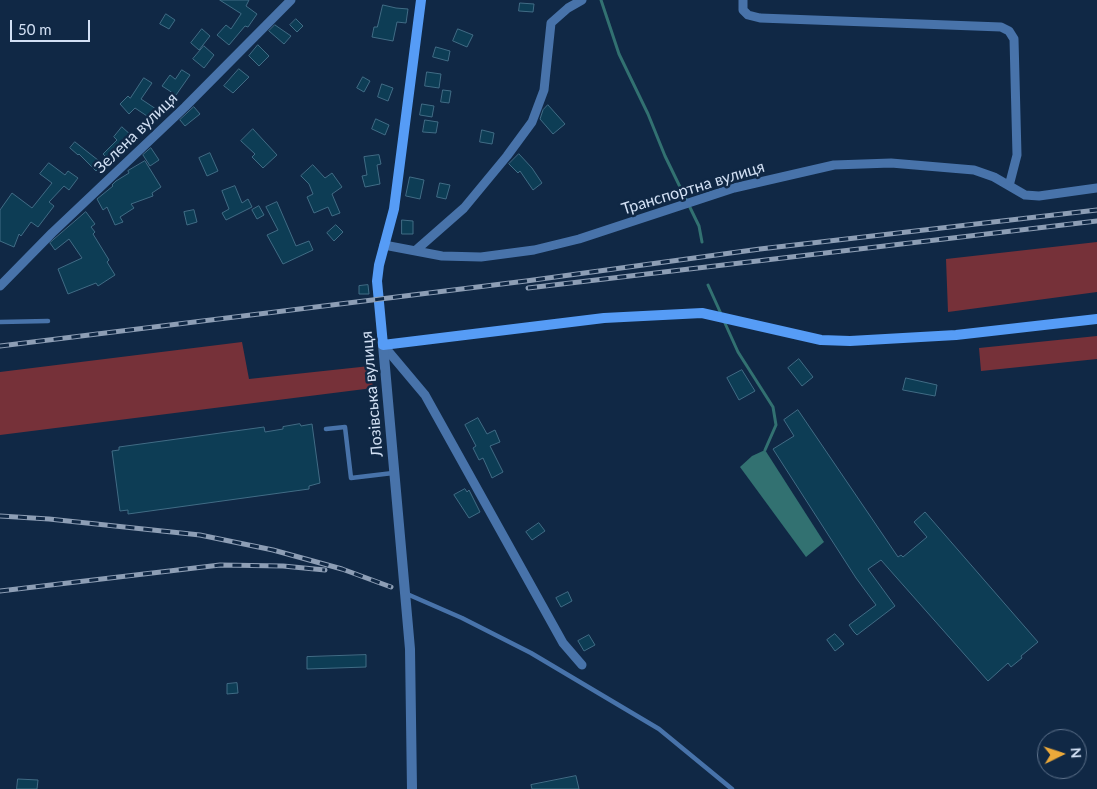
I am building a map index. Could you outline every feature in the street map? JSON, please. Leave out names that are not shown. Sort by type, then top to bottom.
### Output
[{"type":"main road","name":"Лозівська вулиця","points":[[383,345],[377,281],[379,265],[394,209],[421,0]]},
{"type":"main road","points":[[383,345],[604,318],[702,314],[821,340],[850,341],[956,335],[1097,319]]},
{"type":"street","name":"Зелена вулиця","points":[[0,286],[52,233],[185,107],[290,0]]},
{"type":"street","points":[[415,251],[464,208],[532,122],[544,90],[550,23],[576,1]]},
{"type":"street","points":[[743,3],[743,10],[748,15],[760,18],[1001,26],[1009,31],[1014,39],[1017,155],[1009,186]]},
{"type":"street","name":"Транспортна вулиця","points":[[384,245],[442,256],[481,256],[534,250],[579,239],[734,188],[834,165],[891,163],[974,170],[994,177],[1024,194],[1039,196],[1097,188]]},
{"type":"street","points":[[383,345],[425,395],[563,643],[582,665]]},
{"type":"street","name":"Лозівська вулиця","points":[[383,345],[410,649],[412,789]]},
{"type":"lane","points":[[0,322],[48,321]]},
{"type":"lane","points":[[326,429],[345,427],[351,478],[395,473]]},
{"type":"lane","points":[[405,594],[462,618],[531,653],[659,729],[732,789]]},
{"type":"shaded area","points":[[1097,242],[1097,292],[948,312],[946,259]]},
{"type":"shaded area","points":[[1097,336],[1097,359],[981,371],[979,348]]},
{"type":"shaded area","points":[[242,342],[249,379],[370,366],[373,388],[0,435],[0,372]]},
{"type":"shaded area","points":[[765,450],[824,542],[806,557],[740,467],[752,456]]},
{"type":"building","points":[[220,0],[249,0],[246,6],[257,14],[248,27],[245,26],[229,45],[217,35],[226,25],[231,29],[241,14]]},
{"type":"building","points":[[520,3],[534,4],[533,12],[519,11]]},
{"type":"building","points":[[383,5],[408,9],[406,23],[397,22],[393,41],[372,37]]},
{"type":"building","points":[[166,14],[175,20],[169,29],[160,24]]},
{"type":"building","points":[[296,19],[303,26],[297,32],[290,25]]},
{"type":"building","points":[[275,25],[291,36],[284,44],[269,31]]},
{"type":"building","points":[[202,29],[210,36],[199,50],[191,43]]},
{"type":"building","points":[[458,29],[473,35],[467,47],[453,41]]},
{"type":"building","points":[[258,45],[269,56],[259,66],[249,56]]},
{"type":"building","points":[[204,46],[214,55],[204,68],[193,59]]},
{"type":"building","points":[[436,47],[450,51],[448,61],[433,57]]},
{"type":"building","points":[[239,69],[249,77],[233,93],[224,86]]},
{"type":"building","points":[[182,70],[190,75],[176,95],[162,86],[170,75],[175,79]]},
{"type":"building","points":[[427,72],[441,74],[439,88],[425,86]]},
{"type":"building","points":[[363,77],[370,81],[364,92],[357,88]]},
{"type":"building","points":[[144,78],[152,83],[141,99],[156,109],[150,118],[135,108],[129,114],[120,104],[128,96],[130,98]]},
{"type":"building","points":[[382,84],[393,88],[388,101],[378,97]]},
{"type":"building","points":[[443,90],[451,91],[449,103],[441,102]]},
{"type":"building","points":[[422,104],[434,106],[432,117],[420,115]]},
{"type":"building","points":[[548,105],[565,124],[553,134],[540,119],[543,110]]},
{"type":"building","points":[[194,107],[200,114],[185,126],[180,120]]},
{"type":"building","points":[[376,119],[389,125],[385,135],[372,129]]},
{"type":"building","points":[[425,120],[438,122],[436,133],[423,132]]},
{"type":"building","points":[[122,127],[132,136],[115,155],[117,157],[112,163],[103,154],[117,140],[114,137]]},
{"type":"building","points":[[253,129],[277,155],[263,168],[252,157],[255,154],[241,141]]},
{"type":"building","points":[[482,130],[494,133],[492,144],[480,142]]},
{"type":"building","points":[[75,142],[103,164],[96,171],[70,148]]},
{"type":"building","points":[[151,148],[159,160],[150,166],[143,155]]},
{"type":"building","points":[[210,153],[218,171],[207,176],[199,158]]},
{"type":"building","points":[[519,154],[542,183],[533,190],[520,171],[518,173],[509,164]]},
{"type":"building","points":[[379,155],[381,164],[377,165],[380,184],[365,187],[362,176],[367,175],[364,157]]},
{"type":"building","points":[[145,161],[161,187],[152,193],[153,196],[131,204],[134,208],[120,217],[123,222],[115,225],[107,207],[103,210],[97,199],[113,186],[116,181],[129,173],[128,171]]},
{"type":"building","points":[[49,163],[65,175],[68,171],[78,178],[69,190],[64,186],[49,202],[54,206],[38,227],[31,222],[21,236],[19,234],[14,247],[0,241],[0,210],[12,193],[32,208],[52,183],[40,174]]},
{"type":"building","points":[[313,165],[325,178],[332,173],[342,187],[332,194],[340,213],[332,216],[328,207],[314,213],[307,197],[313,194],[309,184],[301,176]]},
{"type":"building","points":[[410,177],[424,180],[420,199],[406,196]]},
{"type":"building","points":[[440,183],[450,185],[446,199],[437,197]]},
{"type":"building","points":[[235,186],[242,203],[248,199],[252,207],[226,220],[222,213],[229,209],[222,191]]},
{"type":"building","points":[[277,202],[296,246],[309,241],[313,250],[283,264],[267,235],[278,230],[266,207]]},
{"type":"building","points":[[259,206],[264,215],[257,219],[252,210]]},
{"type":"building","points":[[194,210],[197,222],[187,225],[184,212]]},
{"type":"building","points":[[86,212],[95,224],[91,227],[95,232],[93,234],[109,260],[107,262],[115,275],[98,286],[96,283],[68,294],[58,269],[82,258],[69,239],[55,250],[50,243]]},
{"type":"building","points":[[402,220],[413,221],[413,234],[402,234]]},
{"type":"building","points":[[336,225],[343,232],[334,241],[327,233]]},
{"type":"building","points":[[368,285],[369,294],[359,294],[359,286]]},
{"type":"building","points":[[799,359],[813,377],[802,386],[788,368]]},
{"type":"building","points":[[742,370],[755,391],[739,400],[727,378]]},
{"type":"building","points":[[906,378],[937,385],[935,396],[903,390]]},
{"type":"building","points":[[798,410],[898,557],[901,555],[903,557],[927,537],[914,522],[925,512],[1038,642],[1021,656],[1022,658],[1011,667],[1008,663],[988,681],[881,560],[868,569],[895,606],[857,635],[854,632],[849,625],[876,605],[856,578],[773,449],[794,436],[784,420]]},
{"type":"building","points":[[478,418],[487,434],[495,430],[500,442],[490,446],[503,472],[492,478],[483,458],[479,460],[473,448],[476,446],[465,425]]},
{"type":"building","points":[[300,424],[301,426],[312,424],[320,483],[309,486],[309,489],[128,514],[128,510],[120,511],[112,451],[119,450],[119,447],[264,427],[265,432]]},
{"type":"building","points":[[465,489],[467,492],[469,490],[480,512],[469,518],[454,495]]},
{"type":"building","points":[[539,523],[545,531],[532,540],[526,532]]},
{"type":"building","points":[[568,592],[572,601],[561,607],[556,598]]},
{"type":"building","points":[[835,634],[844,644],[835,651],[827,640]]},
{"type":"building","points":[[589,635],[595,645],[584,651],[578,641]]},
{"type":"building","points":[[366,655],[366,667],[307,669],[307,657]]},
{"type":"building","points":[[237,683],[238,693],[227,694],[227,684]]},
{"type":"building","points":[[576,776],[579,789],[532,789],[531,785]]},
{"type":"building","points":[[18,779],[38,780],[37,789],[17,789]]},
{"type":"waterway","points":[[601,0],[619,54],[699,226],[702,242]]},
{"type":"waterway","points":[[708,285],[722,316]]},
{"type":"waterway","points":[[724,321],[738,352],[773,407],[776,425],[765,450]]},
{"type":"railway","points":[[0,346],[526,281],[760,249],[1097,210]]},
{"type":"railway","points":[[528,288],[1097,221]]},
{"type":"railway","points":[[0,516],[49,519],[200,535],[273,550],[342,569],[391,587]]},
{"type":"railway","points":[[0,591],[220,565],[283,566],[325,570]]}]
